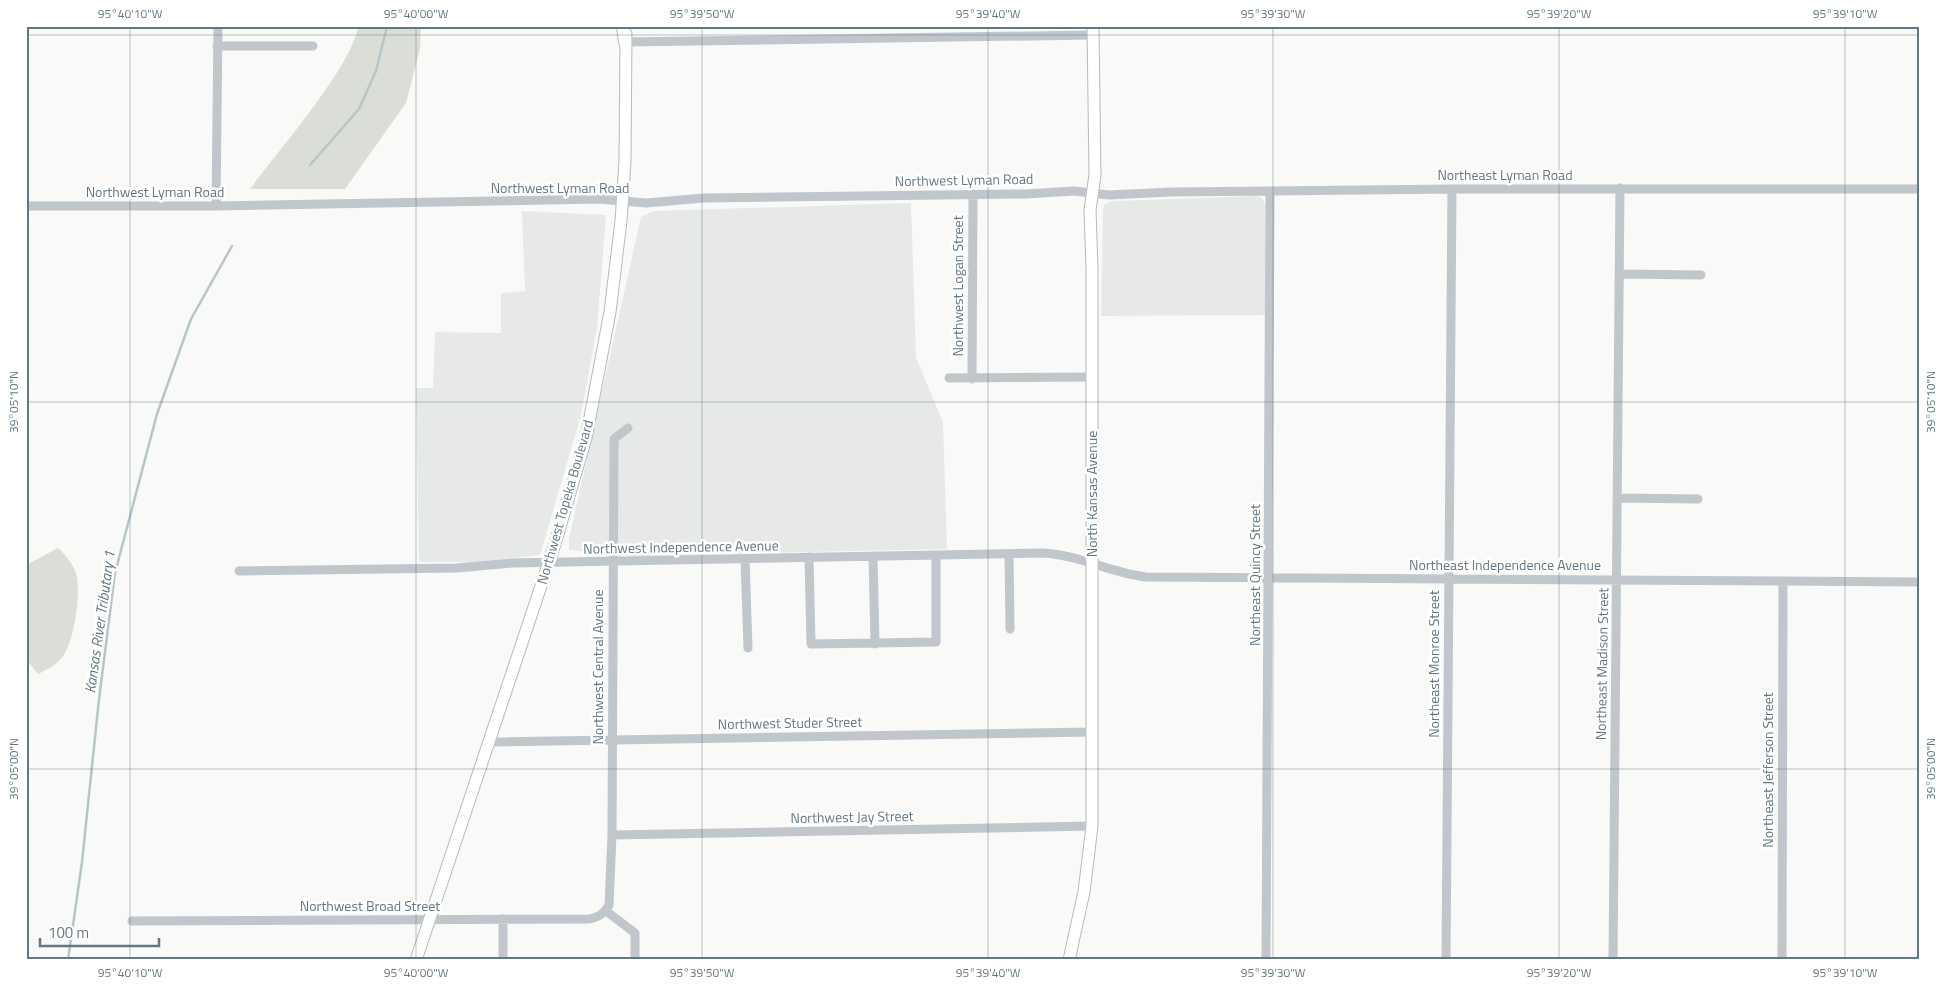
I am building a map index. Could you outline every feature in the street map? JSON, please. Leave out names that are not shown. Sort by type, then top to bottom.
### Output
[{"type":"highway","points":[[624,26],[626,42]]},
{"type":"main road","name":"North Kansas Avenue","points":[[1069,960],[1084,892],[1092,826],[1090,210],[1095,176],[1093,30]]},
{"type":"main road","name":"Northwest Topeka Boulevard","points":[[416,960],[548,563],[584,444],[598,383],[610,312],[622,201],[626,42]]},
{"type":"street","points":[[216,206],[218,26]]},
{"type":"street","points":[[626,42],[1093,30]]},
{"type":"street","points":[[217,46],[313,46]]},
{"type":"street","name":"Northeast Lyman Road","points":[[1092,193],[1109,195],[1270,191],[1620,188],[1919,189]]},
{"type":"street","name":"Northeast Madison Street","points":[[1612,960],[1620,188]]},
{"type":"street","name":"Northeast Monroe Street","points":[[1446,960],[1452,189]]},
{"type":"street","name":"Northwest Lyman Road","points":[[26,206],[216,206],[599,199],[646,202],[704,198],[1074,191],[1092,193]]},
{"type":"street","name":"Northeast Quincy Street","points":[[1266,960],[1270,191]]},
{"type":"street","name":"Northwest Logan Street","points":[[972,379],[973,194]]},
{"type":"street","points":[[1620,274],[1701,275]]},
{"type":"street","points":[[950,378],[1092,377]]},
{"type":"street","name":"Northwest Central Avenue","points":[[606,911],[609,905],[612,835],[614,439],[628,428]]},
{"type":"street","points":[[1618,498],[1698,499]]},
{"type":"street","name":"Northwest Independence Avenue","points":[[239,571],[457,568],[498,564],[1053,553],[1092,564]]},
{"type":"street","points":[[1009,554],[1010,629]]},
{"type":"street","points":[[809,558],[811,644],[875,644],[936,642],[936,555]]},
{"type":"street","points":[[873,556],[875,644]]},
{"type":"street","points":[[745,559],[748,648]]},
{"type":"street","name":"Northeast Independence Avenue","points":[[1092,564],[1127,574],[1146,577],[1919,582]]},
{"type":"street","name":"Northeast Jefferson Street","points":[[1782,960],[1783,581]]},
{"type":"street","name":"Northwest Studer Street","points":[[489,742],[1092,732]]},
{"type":"street","name":"Northwest Jay Street","points":[[612,835],[1092,826]]},
{"type":"street","points":[[606,911],[636,933],[635,960]]},
{"type":"street","name":"Northwest Broad Street","points":[[132,921],[589,919],[596,918],[606,911]]},
{"type":"street","points":[[503,919],[503,960]]},
{"type":"shaded area","points":[[358,26],[421,26],[420,49],[406,103],[345,189],[250,189],[329,85],[353,43]]},
{"type":"shaded area","points":[[1257,196],[1262,198],[1265,204],[1265,315],[1101,316],[1103,209],[1105,204],[1113,201]]},
{"type":"shaded area","points":[[911,203],[916,358],[943,422],[947,549],[632,556],[569,550],[569,539],[641,217],[654,211]]},
{"type":"shaded area","points":[[522,211],[606,215],[597,329],[580,419],[540,555],[478,562],[419,562],[416,388],[433,388],[435,332],[501,333],[501,293],[525,291]]},
{"type":"shaded area","points":[[58,548],[68,559],[76,573],[78,592],[76,616],[71,639],[63,656],[55,664],[38,674],[26,659],[26,565]]},
{"type":"waterway","name":"Kansas River Tributary 1","points":[[310,165],[359,109],[376,71],[387,26]]},
{"type":"waterway","name":"Kansas River Tributary 1","points":[[68,960],[82,862],[99,699],[115,573],[157,414],[191,319],[232,246]]}]
